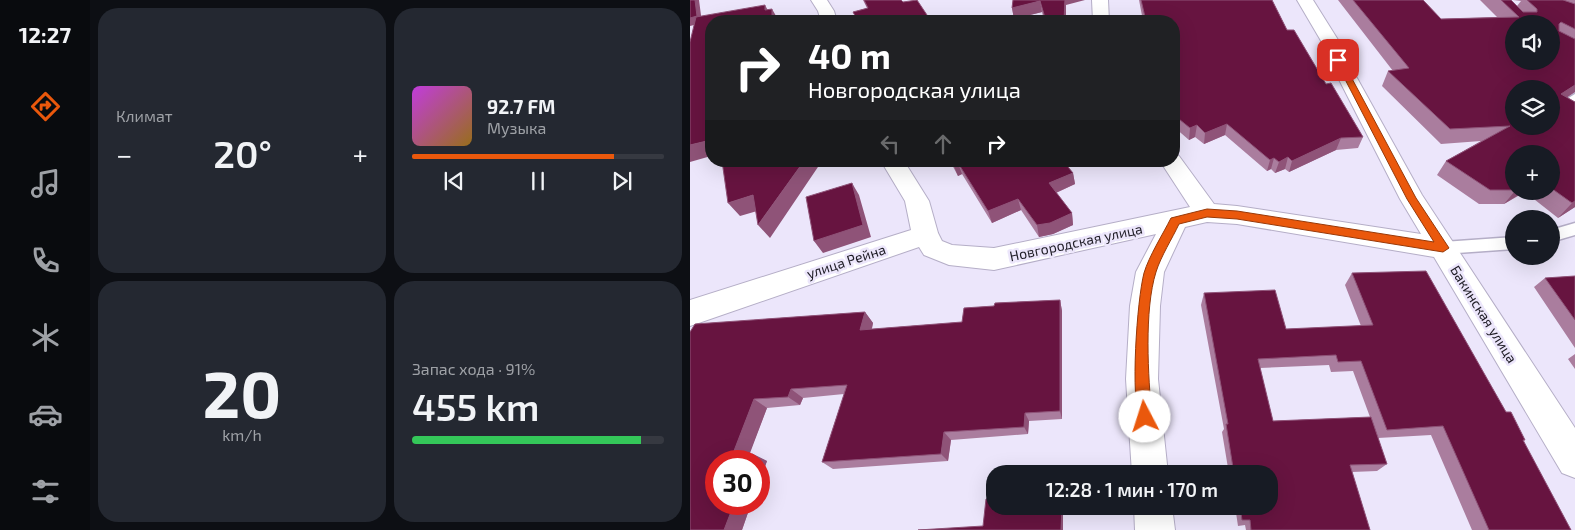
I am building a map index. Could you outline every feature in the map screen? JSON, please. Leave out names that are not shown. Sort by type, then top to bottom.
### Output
[{"type":"street","points":[[819,0],[827,15]]},
{"type":"street","points":[[1100,0],[1101,15]]},
{"type":"street","name":"Бакинская улица","points":[[1305,0],[1337,55],[1412,199],[1575,460]]},
{"type":"street","points":[[896,167],[918,201],[925,234]]},
{"type":"street","points":[[1174,167],[1207,213]]},
{"type":"street","name":"Новгородская улица","points":[[925,234],[933,248],[949,255],[994,259],[1207,213],[1237,215],[1443,248]]},
{"type":"street","points":[[1149,465],[1142,379],[1145,306],[1150,272],[1175,221]]},
{"type":"street","name":"улица Рейна","points":[[690,314],[707,306],[925,234]]},
{"type":"street","points":[[1154,515],[1155,530]]},
{"type":"lane","points":[[1575,98],[1558,108],[1575,117]]},
{"type":"lane","points":[[1560,234],[1575,230]]},
{"type":"lane","points":[[1443,248],[1505,244]]},
{"type":"building","points":[[690,0],[695,0],[697,16],[690,18]]},
{"type":"building","points":[[864,0],[901,0],[903,2],[917,0],[927,15],[855,15],[853,12],[868,8]]},
{"type":"building","points":[[1013,0],[1065,0],[1064,15],[1044,15],[1040,1],[1012,8]]},
{"type":"building","points":[[1141,0],[1272,0],[1287,30],[1294,30],[1326,84],[1331,83],[1363,137],[1341,138],[1292,161],[1288,157],[1279,162],[1274,158],[1270,160],[1227,124],[1205,133],[1197,125],[1190,128],[1180,120],[1180,15],[1145,15]]},
{"type":"building","points":[[1353,0],[1423,0],[1441,19],[1505,17],[1505,70],[1560,70],[1560,32],[1575,39],[1575,85],[1561,94],[1575,102],[1575,201],[1572,203],[1560,194],[1560,145],[1505,145],[1505,190],[1490,190],[1446,161],[1505,129],[1505,135],[1560,135],[1560,80],[1505,80],[1505,126],[1450,129],[1388,71],[1409,68]]},
{"type":"building","points":[[1501,0],[1511,0],[1523,12],[1537,12],[1537,9],[1527,0],[1563,0],[1575,4],[1575,29],[1561,22],[1560,15],[1517,15]]},
{"type":"building","points":[[765,5],[765,10],[772,9],[772,15],[708,15]]},
{"type":"building","points":[[705,15],[705,141],[690,145],[690,42],[696,17]]},
{"type":"building","points":[[723,167],[800,167],[758,225],[753,195],[728,203]]},
{"type":"building","points":[[960,167],[1068,167],[1073,173],[1049,183],[1072,213],[1050,223],[1037,225],[1018,199],[988,211]]},
{"type":"building","points":[[852,183],[863,225],[814,241],[806,197]]},
{"type":"building","points":[[1426,271],[1506,412],[1511,412],[1525,440],[1523,440],[1571,530],[1489,530],[1443,426],[1387,430],[1361,361],[1338,362],[1336,355],[1258,359],[1273,421],[1371,417],[1387,464],[1350,465],[1370,530],[1251,530],[1250,520],[1242,520],[1241,515],[1278,515],[1278,465],[1233,465],[1226,424],[1228,424],[1204,293],[1275,290],[1286,329],[1373,325],[1352,273]]},
{"type":"building","points":[[1575,276],[1575,320],[1545,278]]},
{"type":"building","points":[[1060,300],[1060,411],[1025,413],[1024,427],[944,432],[941,454],[822,462],[847,385],[791,389],[788,397],[754,399],[734,450],[705,450],[705,515],[730,515],[724,530],[690,530],[690,332],[695,324],[865,312],[860,330],[962,322],[964,308],[994,306],[995,303]]},
{"type":"building","points":[[986,499],[986,515],[1062,515],[1061,530],[918,530],[983,526]]},
{"type":"route","points":[[1145,417],[1142,379],[1145,306],[1150,272],[1175,221],[1207,213],[1237,215],[1443,248],[1412,199],[1338,60]]}]
